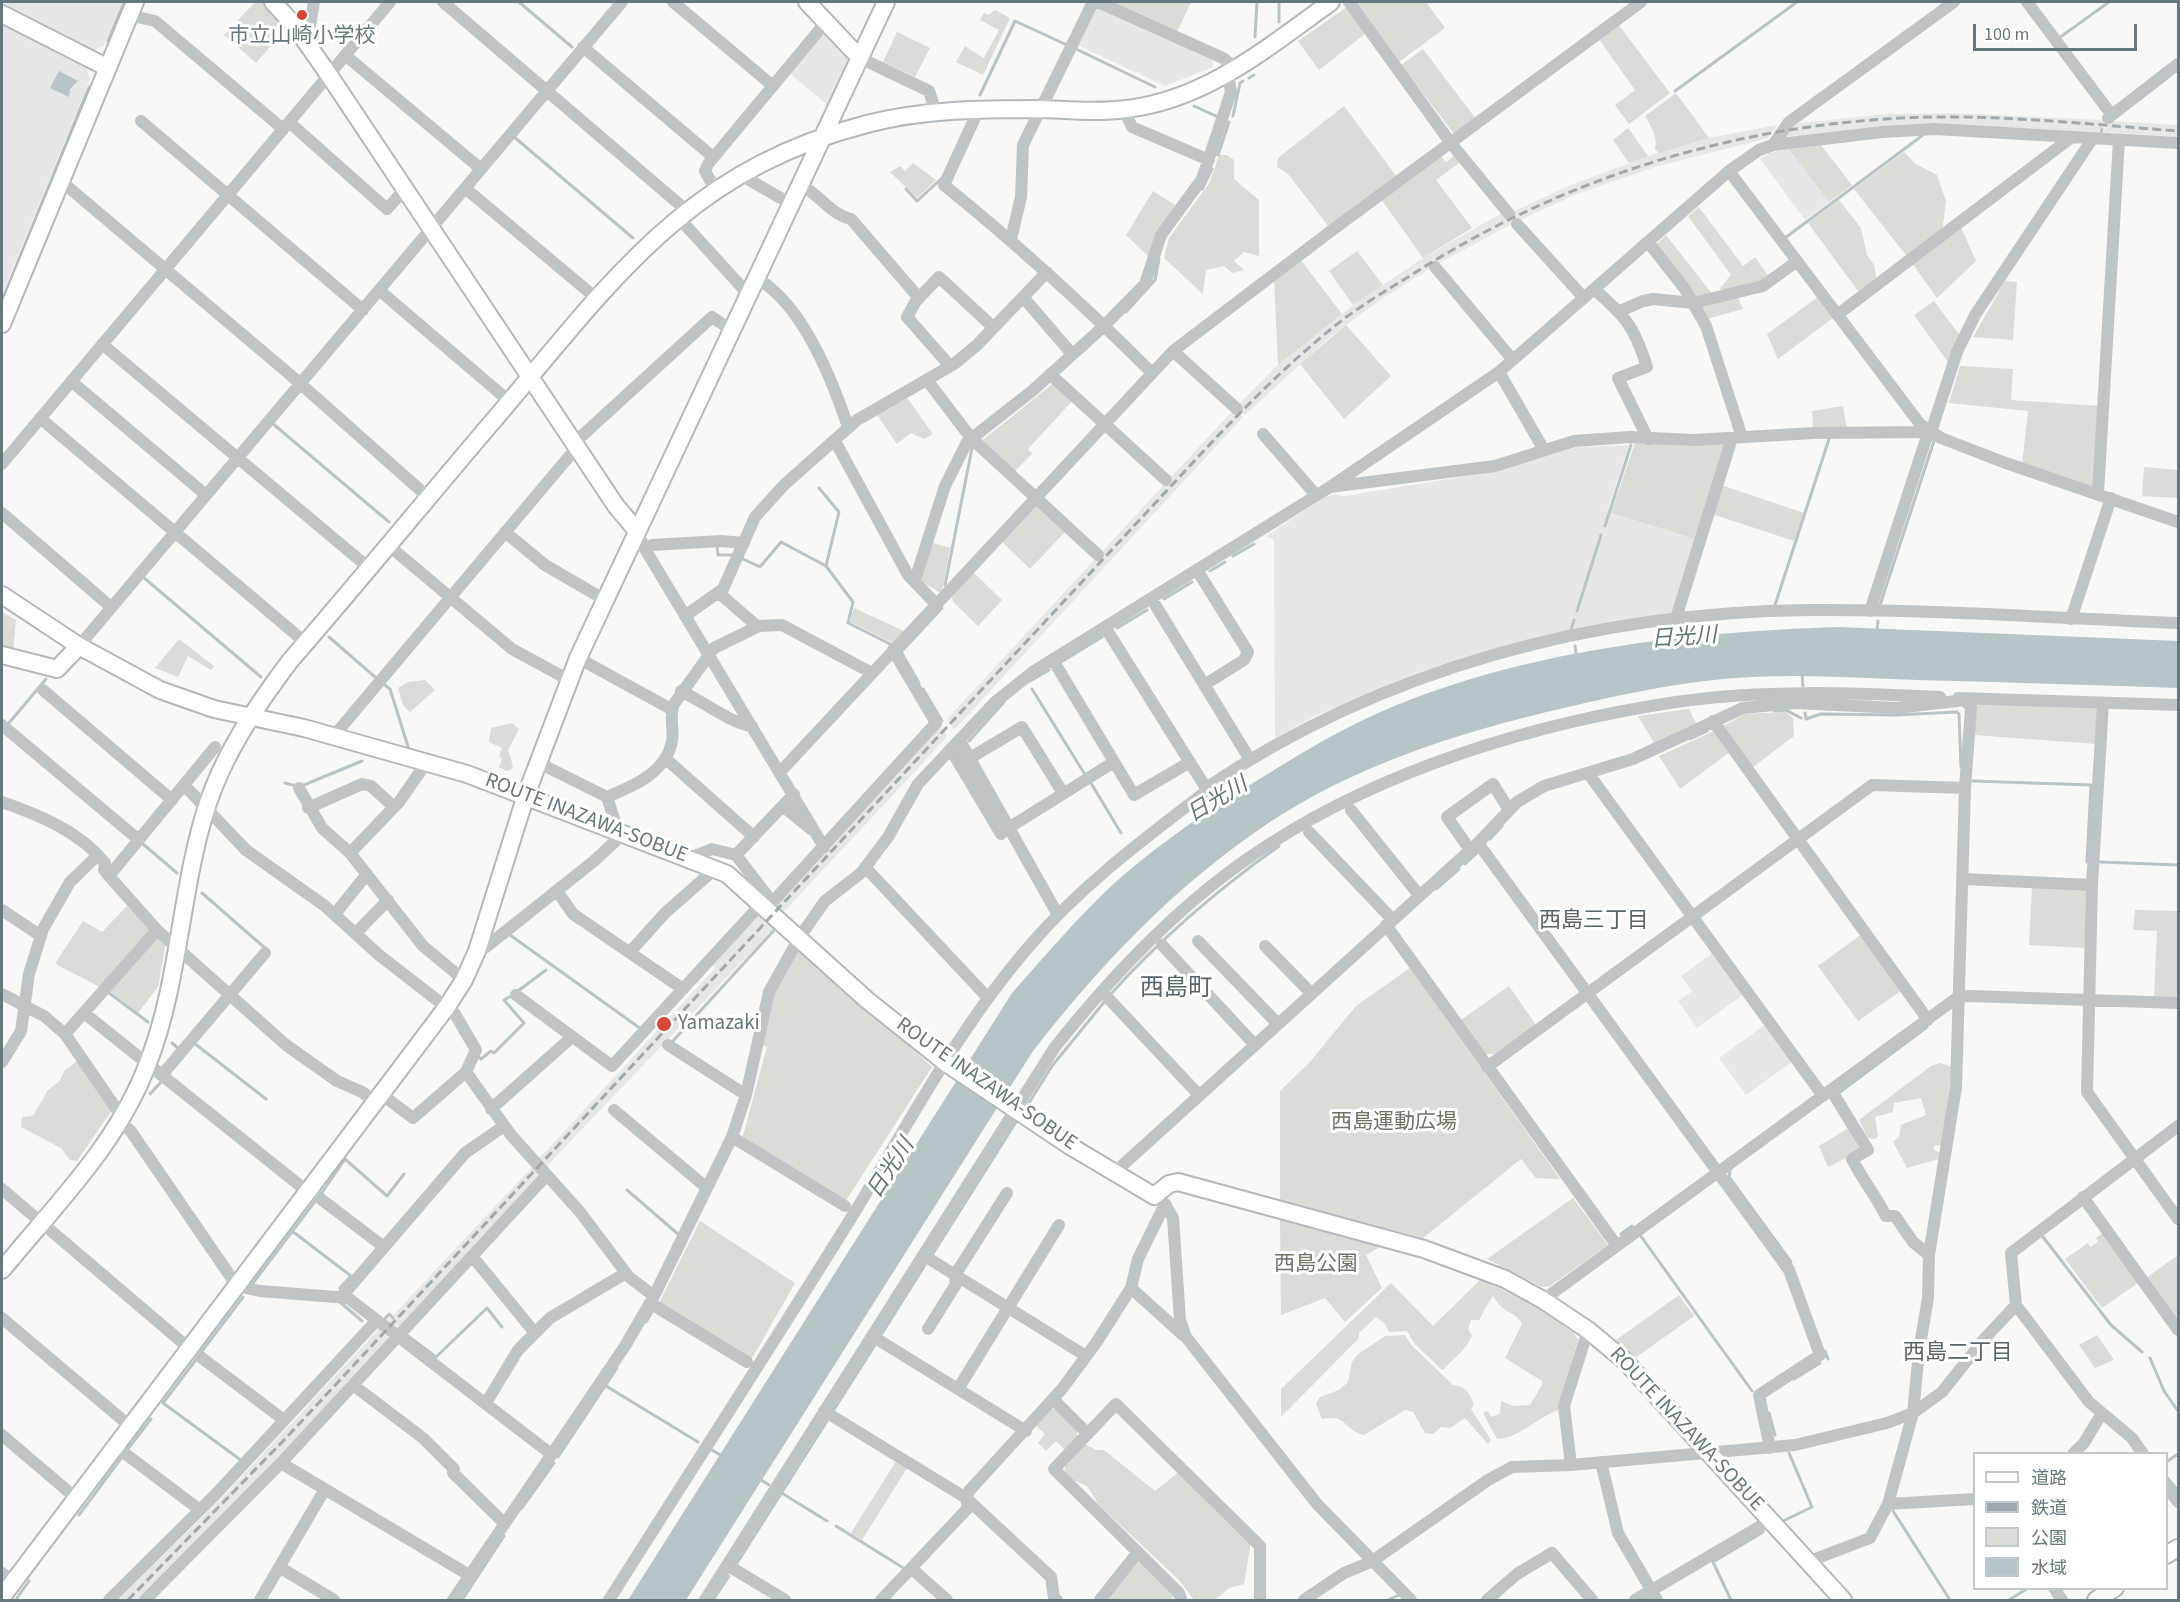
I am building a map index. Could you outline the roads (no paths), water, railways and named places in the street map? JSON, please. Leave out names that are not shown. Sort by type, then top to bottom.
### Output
[{"type":"street","points":[[273,2],[329,75],[576,445],[637,531],[645,549],[781,771],[824,847]]},
{"type":"street","points":[[307,44],[314,2]]},
{"type":"street","points":[[2,464],[390,2]]},
{"type":"street","points":[[443,2],[547,90],[682,213],[748,294]]},
{"type":"street","points":[[2,655],[57,669],[79,646],[622,2]]},
{"type":"street","points":[[673,2],[773,86]]},
{"type":"street","points":[[807,2],[860,58],[929,91],[936,112]]},
{"type":"street","points":[[2,1597],[7,1577],[76,1498],[379,1098],[464,980],[477,951],[537,762],[578,658],[886,2]]},
{"type":"street","points":[[1011,239],[1021,197],[1023,145],[1093,2]]},
{"type":"street","points":[[915,580],[945,486],[971,438],[1050,374],[1103,327],[1145,284],[1161,235],[1202,179],[1231,93],[1232,72],[1223,58],[1098,2]]},
{"type":"street","points":[[2,1270],[95,1159],[120,1120],[148,1064],[167,1001],[192,868],[207,807],[251,716],[306,643],[630,260],[682,213],[715,189],[773,157],[822,138],[866,124],[936,112],[979,109],[1124,110],[1172,99],[1232,72],[1331,2]]},
{"type":"street","points":[[1349,2],[1450,142],[1513,219],[1584,298]]},
{"type":"street","points":[[781,771],[1173,351],[1450,142],[1641,2]]},
{"type":"street","points":[[1773,145],[1790,122],[1954,2]]},
{"type":"street","points":[[2027,2],[2109,116],[2178,64]]},
{"type":"street","points":[[2,324],[132,8],[155,21],[387,209],[405,189]]},
{"type":"street","points":[[2,14],[108,68]]},
{"type":"street","points":[[715,189],[705,171],[713,157],[826,22]]},
{"type":"street","points":[[583,47],[713,157]]},
{"type":"street","points":[[345,55],[481,169]]},
{"type":"street","points":[[979,109],[944,185],[1011,239],[1152,373]]},
{"type":"street","points":[[1124,110],[1132,127],[1209,160]]},
{"type":"street","points":[[141,121],[363,310]]},
{"type":"street","points":[[453,1600],[625,1346],[652,1299],[732,1137],[746,1095],[769,992],[799,938],[825,901],[865,867],[888,837],[918,784],[994,703],[1053,660],[1330,487],[1499,372],[1729,171],[1759,150],[1773,145],[1882,132],[1935,129],[2178,143]]},
{"type":"street","points":[[1837,315],[2072,137]]},
{"type":"street","points":[[1870,611],[1957,352],[1975,315],[2093,138]]},
{"type":"street","points":[[2098,493],[2120,140]]},
{"type":"street","points":[[1729,171],[1920,424],[1931,432],[2003,462],[2178,522]]},
{"type":"street","points":[[739,174],[792,204]]},
{"type":"street","points":[[61,181],[428,497]]},
{"type":"street","points":[[801,185],[812,191],[841,217],[851,219],[919,298]]},
{"type":"street","points":[[465,188],[596,298]]},
{"type":"street","points":[[1648,242],[1685,289],[1706,326],[1737,437],[1676,618]]},
{"type":"street","points":[[1620,311],[1653,299],[1693,303],[1763,286],[1797,262]]},
{"type":"street","points":[[1436,267],[1513,360]]},
{"type":"street","points":[[685,616],[720,594],[754,517],[811,460],[848,427],[872,410],[950,366],[993,327],[1047,272]]},
{"type":"street","points":[[950,366],[907,317],[919,298],[939,277],[993,327]]},
{"type":"street","points":[[756,278],[771,286],[807,334],[836,388],[848,427]]},
{"type":"street","points":[[1594,289],[1620,311],[1636,333],[1647,367],[1618,378],[1648,439]]},
{"type":"street","points":[[380,290],[509,401]]},
{"type":"street","points":[[1023,297],[1072,354]]},
{"type":"street","points":[[333,737],[576,445],[712,317],[731,330]]},
{"type":"street","points":[[102,344],[369,568]]},
{"type":"street","points":[[1173,351],[1237,409]]},
{"type":"street","points":[[1499,372],[1544,450]]},
{"type":"street","points":[[1050,374],[1166,480]]},
{"type":"street","points":[[927,380],[971,438],[1098,555]]},
{"type":"street","points":[[71,381],[206,495]]},
{"type":"street","points":[[40,418],[306,643]]},
{"type":"street","points":[[1330,487],[1342,488],[1495,466],[1574,441],[1630,437],[1648,439],[1833,432],[1931,432]]},
{"type":"street","points":[[1263,434],[1316,495]]},
{"type":"street","points":[[835,441],[908,575],[936,604]]},
{"type":"street","points":[[2072,619],[2110,498]]},
{"type":"street","points":[[2,513],[111,608]]},
{"type":"street","points":[[505,532],[545,565],[604,600]]},
{"type":"street","points":[[645,549],[652,545],[721,541],[744,543]]},
{"type":"street","points":[[388,545],[512,650],[569,680]]},
{"type":"street","points":[[1197,570],[1248,652],[1244,660],[1204,685]]},
{"type":"street","points":[[720,594],[757,626]]},
{"type":"street","name":"ROUTE INAZAWA-SOBUE","points":[[2,595],[79,646],[160,690],[214,709],[251,716],[427,762],[526,795],[715,869],[740,883],[767,904],[799,938],[890,1019],[947,1064],[1160,1200],[1169,1184],[1178,1182],[1424,1249],[1505,1279],[1543,1300],[1587,1330],[1625,1361],[1810,1561],[1843,1600]]},
{"type":"street","points":[[1151,598],[1249,758]]},
{"type":"street","points":[[609,1600],[988,998],[1058,915],[1122,856],[1204,793],[1206,788],[1249,758],[1360,701],[1447,669],[1613,628],[1676,618],[1807,610],[2178,623]]},
{"type":"street","points":[[607,797],[636,785],[666,759],[672,741],[672,710],[681,692],[720,644],[757,626],[782,625],[872,673]]},
{"type":"street","points":[[1105,627],[1206,788]]},
{"type":"street","points":[[516,995],[612,1066],[683,989],[824,847],[936,723],[893,650]]},
{"type":"street","points":[[578,658],[672,710]]},
{"type":"street","points":[[1053,660],[1134,795],[1190,762]]},
{"type":"street","points":[[43,690],[172,800]]},
{"type":"street","points":[[681,692],[708,704],[740,725],[752,726]]},
{"type":"street","points":[[705,1600],[1014,1108],[1055,1047],[1095,997],[1174,919],[1238,866],[1269,844],[1319,816],[1402,776],[1478,747],[1676,702],[1816,692],[2178,705]]},
{"type":"street","points":[[1115,1172],[1474,846],[1517,802],[1544,786],[1633,759],[1743,708],[1795,703],[1897,708],[1965,700],[1971,708],[1965,788],[1956,1087],[1929,1255],[1928,1298],[1919,1351],[1913,1413],[1888,1504],[1870,1538],[1810,1561]]},
{"type":"street","points":[[2103,703],[2092,885],[2087,1092],[2178,1219]]},
{"type":"street","points":[[1713,721],[1928,1020]]},
{"type":"street","points":[[2,725],[139,840]]},
{"type":"street","points":[[970,758],[1022,728],[1063,793]]},
{"type":"street","points":[[956,745],[970,758],[1005,830]]},
{"type":"street","points":[[956,745],[1058,915]]},
{"type":"street","points":[[109,876],[215,747]]},
{"type":"street","points":[[666,759],[754,837]]},
{"type":"street","points":[[350,853],[394,807],[427,762]]},
{"type":"street","points":[[477,951],[486,947],[557,891],[621,832],[607,797],[537,762]]},
{"type":"street","points":[[1005,830],[1114,762]]},
{"type":"street","points":[[1588,773],[1868,1150],[1852,1159],[1864,1183],[1876,1197],[1886,1216],[1895,1216],[1913,1242],[1929,1255]]},
{"type":"street","points":[[308,808],[362,784],[371,786],[394,807]]},
{"type":"street","points":[[1509,810],[1493,784],[1447,817],[1474,846],[1588,993],[1789,1270],[1820,1355],[1759,1395],[1770,1448]]},
{"type":"street","points":[[2,802],[34,813],[58,826],[98,855],[105,863],[104,870],[157,930],[286,1044],[337,1081],[379,1098],[413,1118],[465,1072],[476,1050],[455,1014],[335,914],[246,849],[184,785]]},
{"type":"street","points":[[1487,1067],[1872,785],[1965,788]]},
{"type":"street","points":[[299,788],[308,808],[322,828],[350,853],[423,945],[464,980]]},
{"type":"street","points":[[736,855],[794,795]]},
{"type":"street","points":[[784,807],[817,835]]},
{"type":"street","points":[[1351,810],[1419,895]]},
{"type":"street","points":[[1309,832],[1389,922],[1487,1067],[1617,1246]]},
{"type":"street","points":[[689,858],[711,849],[736,855],[767,904]]},
{"type":"street","points":[[2,1062],[21,1031],[29,974],[41,936],[53,909],[70,882],[98,855]]},
{"type":"street","points":[[865,867],[988,998]]},
{"type":"street","points":[[630,952],[665,913],[715,869]]},
{"type":"street","points":[[335,914],[367,874]]},
{"type":"street","points":[[1963,879],[2092,885]]},
{"type":"street","points":[[557,891],[573,914],[683,989]]},
{"type":"street","points":[[356,933],[388,900]]},
{"type":"street","points":[[2,910],[41,936]]},
{"type":"street","points":[[65,1034],[157,930]]},
{"type":"street","points":[[1198,941],[1277,1023]]},
{"type":"street","points":[[1162,945],[1254,1044]]},
{"type":"street","points":[[1265,946],[1311,993]]},
{"type":"street","points":[[162,1075],[265,952]]},
{"type":"street","points":[[2,994],[26,1006],[65,1034],[120,1120],[130,1130],[237,1286],[260,1291],[342,1296],[551,1454]]},
{"type":"street","points":[[1108,998],[1199,1095]]},
{"type":"street","points":[[1543,1300],[1958,998],[2178,1003]]},
{"type":"street","points":[[84,1013],[309,1191],[384,1246]]},
{"type":"street","points":[[491,1109],[572,1037]]},
{"type":"street","points":[[668,1045],[746,1095]]},
{"type":"street","points":[[465,1072],[504,1126],[580,1212],[626,1273],[652,1299],[747,1362]]},
{"type":"street","points":[[614,1110],[707,1188]]},
{"type":"street","points":[[2142,1452],[2132,1438],[2089,1402],[2016,1305],[2011,1253],[2178,1125]]},
{"type":"street","points":[[342,1296],[465,1153],[504,1126]]},
{"type":"street","points":[[732,1137],[845,1206]]},
{"type":"street","points":[[145,1600],[281,1463],[546,1176]]},
{"type":"street","points":[[2,1189],[189,1349],[284,1420]]},
{"type":"street","points":[[928,1329],[956,1284],[955,1275],[1007,1192]]},
{"type":"street","points":[[2083,1197],[2178,1330]]},
{"type":"street","points":[[881,1600],[968,1508],[966,1498],[969,1491],[1026,1431],[1086,1356],[1131,1287],[1138,1259],[1160,1200]]},
{"type":"street","points":[[1160,1200],[1173,1218],[1180,1320],[1186,1337]]},
{"type":"street","points":[[958,1389],[1059,1225]]},
{"type":"street","points":[[923,1255],[1086,1356]]},
{"type":"street","points":[[472,1256],[535,1333]]},
{"type":"street","points":[[486,1403],[518,1350],[550,1318],[626,1273]]},
{"type":"street","points":[[1131,1287],[1186,1337],[1317,1504],[1371,1562],[1411,1600]]},
{"type":"street","points":[[1304,1600],[1344,1572],[1371,1562],[1488,1480],[1512,1467],[1571,1465],[1707,1451],[1770,1448],[1887,1423],[1913,1413],[1942,1392],[1985,1338],[2016,1305]]},
{"type":"street","points":[[2,1318],[130,1426]]},
{"type":"street","points":[[108,1600],[200,1510],[376,1321]]},
{"type":"street","points":[[1571,1465],[1563,1406],[1587,1330]]},
{"type":"street","points":[[872,1336],[1026,1431]]},
{"type":"street","points":[[353,1385],[423,1438],[454,1469],[453,1473],[504,1523]]},
{"type":"street","points":[[1053,1399],[1088,1434]]},
{"type":"street","points":[[1181,1600],[1179,1593],[1054,1469],[1116,1404],[1260,1546],[1260,1600]]},
{"type":"street","points":[[824,1411],[966,1498],[1051,1577],[1054,1600]]},
{"type":"street","points":[[2075,1452],[2084,1443],[2102,1413]]},
{"type":"street","points":[[2,1435],[76,1498]]},
{"type":"street","points":[[115,1446],[200,1510]]},
{"type":"street","points":[[1601,1462],[1618,1533],[1655,1596]]},
{"type":"street","points":[[281,1463],[469,1575]]},
{"type":"street","points":[[260,1600],[325,1489]]},
{"type":"street","points":[[2168,1489],[2178,1502]]},
{"type":"street","points":[[1888,1504],[1973,1499]]},
{"type":"street","points":[[1635,1600],[1655,1596],[1772,1520]]},
{"type":"street","points":[[1100,1600],[1138,1552]]},
{"type":"street","points":[[1486,1600],[1517,1574],[1552,1553],[1592,1600]]},
{"type":"street","points":[[728,1564],[785,1600]]},
{"type":"street","points":[[279,1567],[334,1600]]},
{"type":"street","points":[[912,1569],[947,1600]]},
{"type":"street","points":[[2096,1600],[2112,1590]]},
{"type":"water","points":[[59,71],[78,81],[70,89],[69,97],[50,88]]},
{"type":"water","name":"日光川","points":[[1839,627],[2178,641],[2178,688],[1814,676],[1773,676],[1704,681],[1611,697],[1486,728],[1371,768],[1298,804],[1264,826],[1199,875],[1111,959],[1058,1019],[1033,1051],[686,1600],[628,1600],[1012,993],[1082,915],[1137,863],[1235,791],[1237,793],[1323,741],[1409,700],[1468,680],[1528,664],[1653,641],[1716,634]]},
{"type":"waterway","points":[[108,41],[124,2]]},
{"type":"waterway","points":[[519,2],[572,47]]},
{"type":"waterway","points":[[1255,37],[1257,2]]},
{"type":"waterway","points":[[1279,2],[1279,22]]},
{"type":"waterway","points":[[1675,91],[1797,2]]},
{"type":"waterway","points":[[2059,38],[2109,2]]},
{"type":"waterway","points":[[980,95],[1015,21],[1067,45]]},
{"type":"waterway","points":[[1076,49],[1155,87]]},
{"type":"waterway","points":[[1249,78],[1254,75]]},
{"type":"waterway","points":[[1233,116],[1240,83],[1243,81]]},
{"type":"waterway","points":[[2,301],[89,87]]},
{"type":"waterway","points":[[1194,106],[1218,117]]},
{"type":"waterway","points":[[1218,155],[1229,122]]},
{"type":"waterway","points":[[1785,238],[1923,135]]},
{"type":"waterway","points":[[513,136],[633,238]]},
{"type":"waterway","points":[[1202,189],[1212,169]]},
{"type":"waterway","points":[[906,189],[917,201],[941,179]]},
{"type":"waterway","points":[[1126,312],[1155,280],[1159,259]]},
{"type":"waterway","points":[[272,423],[389,522]]},
{"type":"waterway","points":[[1775,605],[1829,439]]},
{"type":"waterway","points":[[1880,605],[1934,441]]},
{"type":"waterway","points":[[1605,526],[1631,445]]},
{"type":"waterway","points":[[945,585],[972,448]]},
{"type":"waterway","points":[[819,488],[839,512],[826,566],[853,602],[848,623],[892,645]]},
{"type":"waterway","points":[[1577,611],[1601,535]]},
{"type":"waterway","points":[[741,558],[760,567],[781,542],[826,566]]},
{"type":"waterway","points":[[1233,556],[1254,544]]},
{"type":"waterway","points":[[717,546],[718,555],[734,555]]},
{"type":"waterway","points":[[1210,571],[1225,562]]},
{"type":"waterway","points":[[143,577],[261,677]]},
{"type":"waterway","points":[[1164,599],[1192,582]]},
{"type":"waterway","points":[[919,683],[901,652],[942,608]]},
{"type":"waterway","points":[[1117,628],[1147,610]]},
{"type":"waterway","points":[[1571,630],[1574,620]]},
{"type":"waterway","points":[[1877,631],[1878,621]]},
{"type":"waterway","points":[[329,637],[375,677]]},
{"type":"waterway","points":[[1061,662],[1102,637]]},
{"type":"waterway","points":[[1575,646],[1577,659]]},
{"type":"waterway","points":[[1030,681],[1049,670]]},
{"type":"waterway","points":[[1802,673],[1803,686]]},
{"type":"waterway","points":[[9,723],[46,679]]},
{"type":"waterway","points":[[382,683],[390,689],[410,753]]},
{"type":"waterway","points":[[923,689],[942,721]]},
{"type":"waterway","points":[[1032,689],[1084,773]]},
{"type":"waterway","points":[[969,741],[1004,702]]},
{"type":"waterway","points":[[1774,711],[1786,710],[1801,718]]},
{"type":"waterway","points":[[1805,713],[1806,719],[1821,714],[1896,715],[1957,712],[1959,714],[1961,767]]},
{"type":"waterway","points":[[1690,739],[1707,731]]},
{"type":"waterway","points":[[285,783],[299,787],[362,761]]},
{"type":"waterway","points":[[1973,781],[2091,785],[2087,862],[2090,862]]},
{"type":"waterway","points":[[1091,783],[1121,833]]},
{"type":"waterway","points":[[1490,839],[1502,826]]},
{"type":"waterway","points":[[143,844],[177,873]]},
{"type":"waterway","points":[[1109,996],[1190,916],[1279,846]]},
{"type":"waterway","points":[[1465,864],[1477,853]]},
{"type":"waterway","points":[[2100,862],[2178,865]]},
{"type":"waterway","points":[[1436,889],[1459,869]]},
{"type":"waterway","points":[[202,893],[265,948]]},
{"type":"waterway","points":[[672,1042],[777,927]]},
{"type":"waterway","points":[[510,935],[641,1029]]},
{"type":"waterway","points":[[518,991],[546,970]]},
{"type":"waterway","points":[[109,993],[148,1022]]},
{"type":"waterway","points":[[478,1056],[481,1059],[491,1051],[494,1053],[524,1023],[504,1000],[513,995]]},
{"type":"waterway","points":[[1046,1119],[1027,1106],[1052,1066],[1105,1001]]},
{"type":"waterway","points":[[1840,1092],[1927,1027]]},
{"type":"waterway","points":[[172,1043],[179,1049]]},
{"type":"waterway","points":[[194,1043],[266,1099]]},
{"type":"waterway","points":[[150,1094],[162,1081]]},
{"type":"waterway","points":[[1004,1091],[1015,1098]]},
{"type":"waterway","points":[[932,1255],[1016,1122]]},
{"type":"waterway","points":[[1052,1123],[1069,1135]]},
{"type":"waterway","points":[[1078,1140],[1086,1146]]},
{"type":"waterway","points":[[321,1194],[345,1159],[387,1196],[404,1174]]},
{"type":"waterway","points":[[1730,1170],[1729,1177],[1791,1262]]},
{"type":"waterway","points":[[627,1190],[678,1234]]},
{"type":"waterway","points":[[253,1283],[316,1200]]},
{"type":"waterway","points":[[1621,1234],[1632,1226]]},
{"type":"waterway","points":[[292,1231],[351,1276],[340,1288]]},
{"type":"waterway","points":[[1640,1235],[1752,1391]]},
{"type":"waterway","points":[[2043,1237],[2111,1325],[2142,1352]]},
{"type":"waterway","points":[[881,1335],[925,1265]]},
{"type":"waterway","points":[[202,1351],[243,1297]]},
{"type":"waterway","points":[[340,1302],[362,1321]]},
{"type":"waterway","points":[[408,1336],[436,1357],[487,1308],[502,1327]]},
{"type":"waterway","points":[[646,1322],[653,1310]]},
{"type":"waterway","points":[[384,1320],[389,1314],[393,1318]]},
{"type":"waterway","points":[[833,1411],[875,1345]]},
{"type":"waterway","points":[[1825,1351],[1828,1359]]},
{"type":"waterway","points":[[2150,1358],[2164,1391],[2178,1411]]},
{"type":"waterway","points":[[195,1361],[163,1403],[242,1461]]},
{"type":"waterway","points":[[1794,1379],[1820,1363]]},
{"type":"waterway","points":[[558,1457],[617,1368]]},
{"type":"waterway","points":[[606,1386],[698,1442]]},
{"type":"waterway","points":[[1769,1413],[1775,1435]]},
{"type":"waterway","points":[[127,1450],[151,1419]]},
{"type":"waterway","points":[[737,1563],[827,1421]]},
{"type":"waterway","points":[[712,1450],[722,1456]]},
{"type":"waterway","points":[[1785,1520],[1812,1507],[1789,1453]]},
{"type":"waterway","points":[[2168,1461],[2178,1454]]},
{"type":"waterway","points":[[79,1515],[122,1457]]},
{"type":"waterway","points":[[522,1508],[554,1463]]},
{"type":"waterway","points":[[758,1478],[769,1485]]},
{"type":"waterway","points":[[2168,1478],[2178,1491]]},
{"type":"waterway","points":[[780,1492],[827,1521]]},
{"type":"waterway","points":[[1893,1511],[1950,1600]]},
{"type":"waterway","points":[[836,1526],[905,1569]]},
{"type":"waterway","points":[[1731,1600],[1713,1562],[1763,1532]]},
{"type":"waterway","points":[[462,1600],[504,1536]]},
{"type":"waterway","points":[[713,1600],[729,1576]]},
{"type":"waterway","points":[[17,1598],[29,1581]]},
{"type":"waterway","points":[[2009,1600],[2025,1590]]},
{"type":"waterway","points":[[1388,1600],[1399,1595]]},
{"type":"railway","points":[[128,1600],[286,1438],[1212,442],[1288,367],[1355,311],[1470,240],[1583,187],[1641,166],[1762,135],[1823,125],[1922,117],[1996,118],[2178,131]]},
{"type":"place","name":"市立山崎小学校","points":[[302,15]]},
{"type":"place","name":"Yamazaki","points":[[664,1024]]},
{"type":"district","name":"西島三丁目","points":[[1594,922]]},
{"type":"district","name":"西島町","points":[[1176,990]]},
{"type":"district","name":"西島二丁目","points":[[1958,1354]]},
{"type":"park label","name":"西島運動広場","points":[[1394,1123]]},
{"type":"park label","name":"西島公園","points":[[1316,1265]]}]
